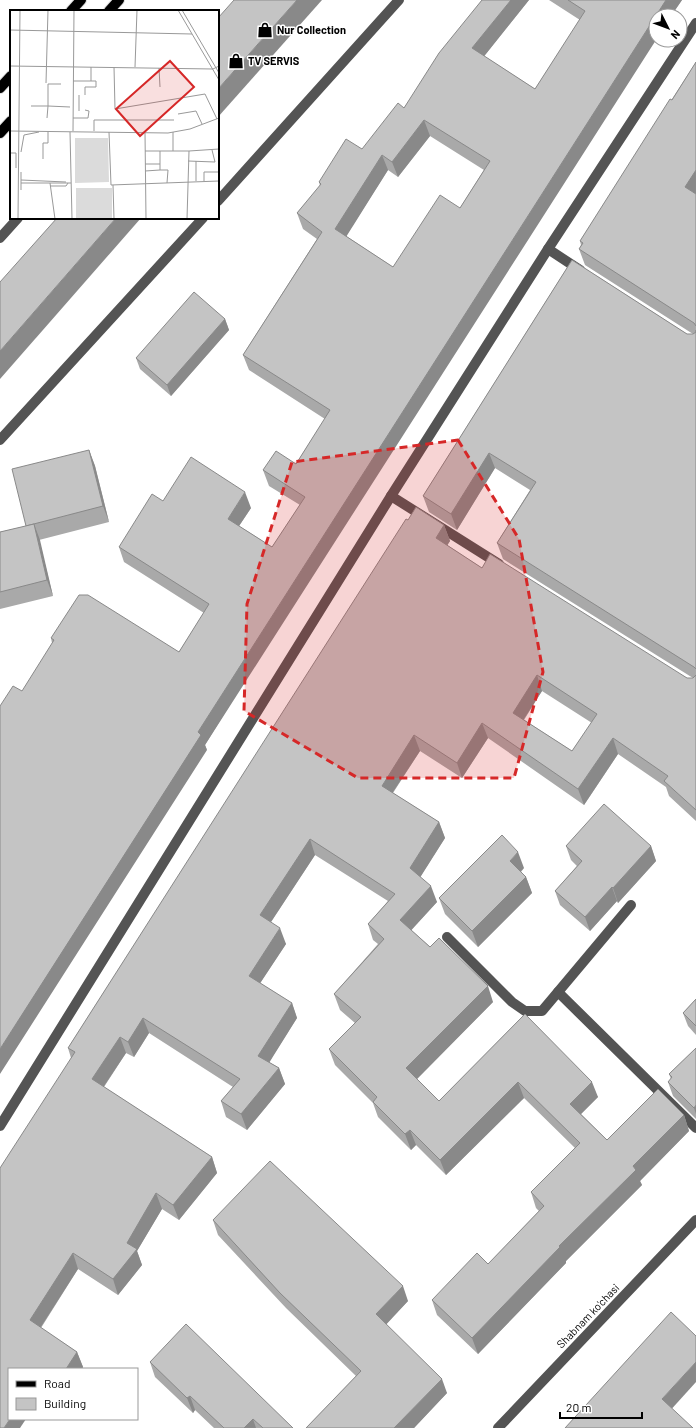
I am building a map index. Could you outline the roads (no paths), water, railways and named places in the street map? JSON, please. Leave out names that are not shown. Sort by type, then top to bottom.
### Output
[{"type":"main road","points":[[72,10],[81,0]]},
{"type":"main road","points":[[110,10],[119,0]]},
{"type":"main road","points":[[0,88],[10,77]]},
{"type":"main road","points":[[0,133],[10,122]]},
{"type":"street","points":[[219,201],[399,0]]},
{"type":"street","points":[[0,1126],[391,496],[548,249],[696,23]]},
{"type":"street","points":[[0,238],[17,219]]},
{"type":"street","points":[[0,440],[201,219]]},
{"type":"street","points":[[548,249],[589,275]]},
{"type":"street","points":[[391,496],[510,571]]},
{"type":"street","points":[[447,937],[512,1002],[525,1011],[542,1011],[631,905]]},
{"type":"street","points":[[558,992],[696,1128]]},
{"type":"street","name":"Shabnam ko'chasi","points":[[498,1428],[696,1220]]},
{"type":"place","name":"Nur Collection","points":[[265,30]]},
{"type":"place","name":"TV SERVIS","points":[[236,61]]}]
